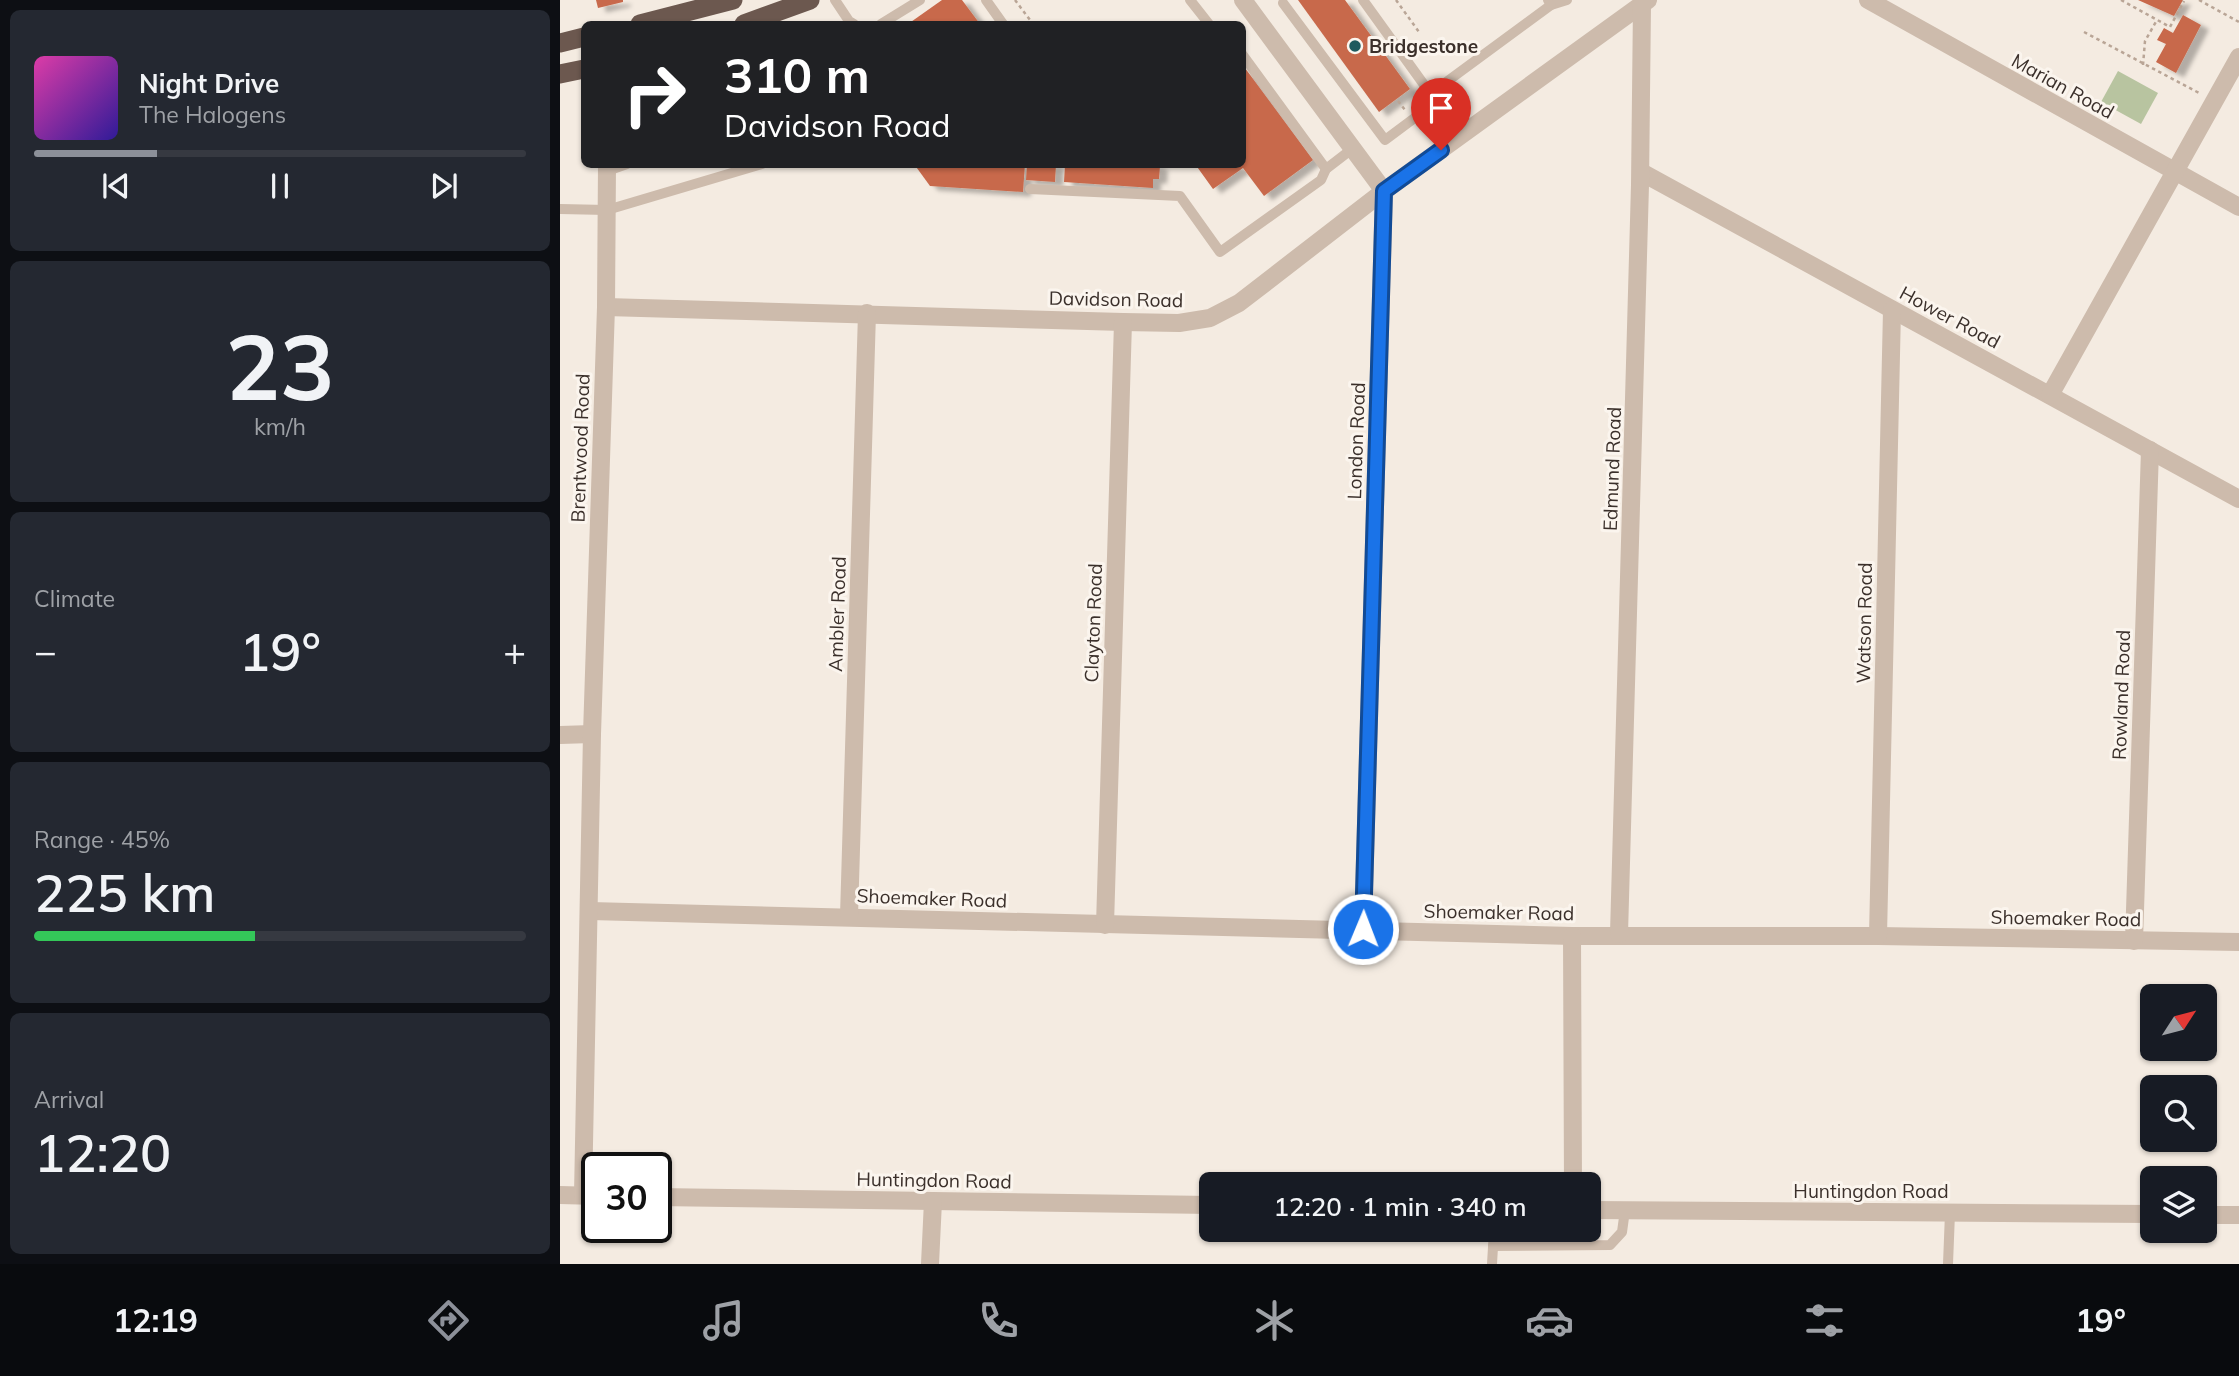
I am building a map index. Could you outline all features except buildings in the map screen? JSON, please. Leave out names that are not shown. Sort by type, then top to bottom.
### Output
[{"type":"highway","points":[[648,21],[690,5],[733,0]]},
{"type":"highway","points":[[752,21],[810,0]]},
{"type":"highway","points":[[560,43],[581,38]]},
{"type":"highway","points":[[560,74],[581,70]]},
{"type":"street","points":[[1243,0],[1384,191]]},
{"type":"street","name":"Marian Road","points":[[1868,0],[2239,207]]},
{"type":"street","name":"Davidson Road","points":[[606,307],[1123,322],[1179,323],[1210,318],[1240,303],[1384,191],[1645,2]]},
{"type":"street","name":"Edmund Road","points":[[1619,934],[1645,2]]},
{"type":"street","points":[[2050,395],[2239,57]]},
{"type":"street","name":"Brentwood Road","points":[[590,1152],[592,734],[606,307],[607,168]]},
{"type":"street","name":"Hower Road","points":[[1641,172],[2239,499]]},
{"type":"street","name":"London Road","points":[[1363,929],[1384,191]]},
{"type":"street","name":"Watson Road","points":[[1878,936],[1892,310]]},
{"type":"street","name":"Ambler Road","points":[[849,916],[867,313]]},
{"type":"street","name":"Clayton Road","points":[[1105,925],[1123,322]]},
{"type":"street","name":"Rowland Road","points":[[2134,941],[2150,450]]},
{"type":"street","points":[[560,735],[592,734]]},
{"type":"street","name":"Shoemaker Road","points":[[590,911],[1572,936],[1878,936],[2239,942]]},
{"type":"street","points":[[1572,936],[1573,1172]]},
{"type":"street","points":[[560,1195],[581,1195]]},
{"type":"street","name":"Huntingdon Road","points":[[672,1196],[1199,1205]]},
{"type":"street","points":[[930,1264],[933,1201]]},
{"type":"street","name":"Huntingdon Road","points":[[1601,1210],[2140,1214]]},
{"type":"street","points":[[2217,1215],[2239,1215]]},
{"type":"lane","points":[[835,0],[849,21]]},
{"type":"lane","points":[[886,21],[920,0]]},
{"type":"lane","points":[[986,0],[1001,21]]},
{"type":"lane","points":[[1190,0],[1207,21]]},
{"type":"lane","points":[[1363,0],[1461,136]]},
{"type":"lane","points":[[1283,3],[1385,140],[1549,3],[1567,0]]},
{"type":"lane","points":[[1246,59],[1326,169]]},
{"type":"lane","points":[[1030,189],[1180,196],[1220,251],[1321,180],[1326,169],[1352,149]]},
{"type":"lane","points":[[560,209],[607,210],[749,168]]},
{"type":"lane","points":[[1493,1246],[1610,1245],[1622,1232],[1625,1210]]},
{"type":"lane","points":[[1948,1264],[1950,1213]]},
{"type":"lane","points":[[1493,1242],[1493,1264]]},
{"type":"path","points":[[1015,0],[1032,21]]},
{"type":"path","points":[[1396,0],[1419,32]]},
{"type":"path","points":[[2121,0],[2170,27],[2184,1]]},
{"type":"path","points":[[2199,0],[2239,22]]},
{"type":"path","points":[[2143,65],[2145,41],[2157,20]]},
{"type":"path","points":[[2084,32],[2204,95]]},
{"type":"green space","points":[[2118,71],[2158,93],[2141,124],[2101,102]]},
{"type":"place","name":"Bridgestone","points":[[1355,46]]},
{"type":"route","points":[[1363,929],[1384,191],[1441,150]]}]
